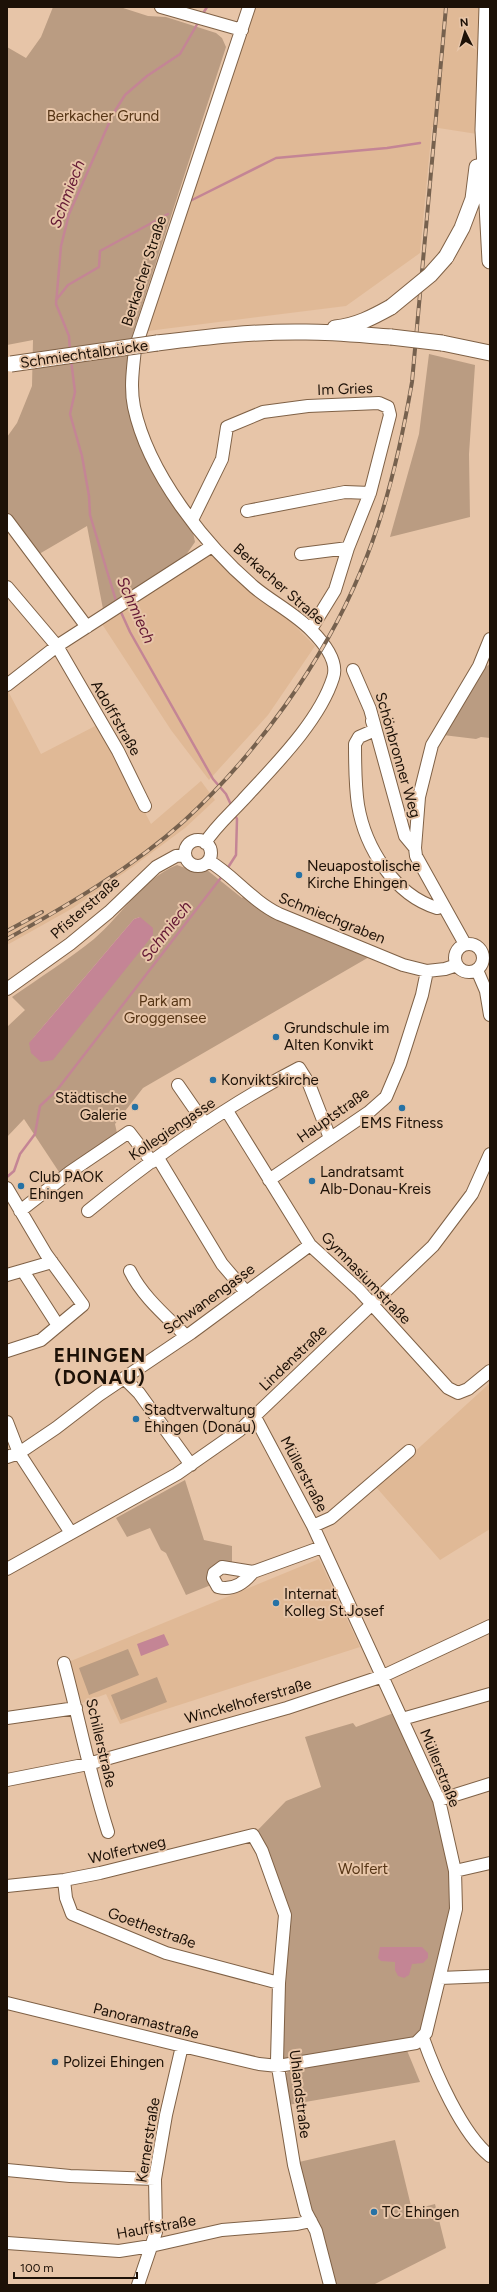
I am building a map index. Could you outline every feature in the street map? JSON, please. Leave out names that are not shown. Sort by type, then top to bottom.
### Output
[{"type":"main road","points":[[487,7],[486,134],[490,261]]},
{"type":"main road","points":[[307,332],[312,329],[354,324],[373,318],[391,307],[430,275],[446,257],[462,228],[473,199],[486,134]]},
{"type":"main road","points":[[307,332],[391,337],[442,343],[487,353]]},
{"type":"main road","name":"Schmiechtalbrücke","points":[[9,365],[157,343],[226,335],[307,332]]},
{"type":"street","points":[[162,7],[188,16],[242,30]]},
{"type":"street","name":"Berkacher Straße","points":[[205,843],[223,820],[271,769],[320,709],[334,676],[330,654],[311,629],[254,587],[212,546],[192,520],[157,465],[141,430],[133,397],[133,367],[135,349],[249,7]]},
{"type":"street","name":"Im Gries","points":[[192,520],[222,459],[227,427],[263,412],[308,406],[380,403],[388,407],[390,415],[370,493],[348,548],[334,590],[311,629]]},
{"type":"street","points":[[247,511],[346,492],[370,493]]},
{"type":"street","points":[[7,520],[87,627]]},
{"type":"street","points":[[7,685],[57,646],[212,546]]},
{"type":"street","points":[[301,554],[348,548]]},
{"type":"street","name":"Adolffstraße","points":[[7,587],[57,646],[118,752],[145,806]]},
{"type":"street","points":[[415,848],[419,797],[432,745],[479,666],[490,639]]},
{"type":"street","points":[[479,666],[490,659]]},
{"type":"street","name":"Schönbronner Weg","points":[[353,670],[370,709],[404,836],[415,848],[442,906],[465,944]]},
{"type":"street","points":[[372,721],[375,730],[359,737],[355,744],[358,806],[366,830],[384,866],[409,895],[432,907],[436,908],[442,906]]},
{"type":"street","points":[[198,840],[205,843],[210,850],[213,864],[195,866],[188,862],[185,855],[190,844],[198,840]]},
{"type":"street","name":"Pfisterstraße","points":[[7,989],[70,944],[109,912],[156,867],[176,856],[185,855]]},
{"type":"street","name":"Schmiechgraben","points":[[213,864],[264,907],[279,914],[403,965],[427,971],[445,969],[457,965]]},
{"type":"street","points":[[465,944],[485,948],[483,961],[477,970],[466,972],[457,965],[457,951],[465,944]]},
{"type":"street","points":[[477,970],[486,991],[490,1015]]},
{"type":"street","name":"Hauptstraße","points":[[269,1180],[369,1112],[386,1097],[400,1064],[427,971]]},
{"type":"street","name":"Kollegiengasse","points":[[88,1211],[205,1124],[299,1068],[309,1084],[330,1138]]},
{"type":"street","points":[[178,1085],[205,1124]]},
{"type":"street","name":"Gymnasiumstraße","points":[[227,1111],[310,1245],[342,1272],[448,1388],[458,1393],[468,1389],[490,1371]]},
{"type":"street","points":[[20,1211],[70,1172],[129,1132],[155,1160],[196,1219],[222,1264],[246,1292]]},
{"type":"street","name":"Lindenstraße","points":[[7,1569],[191,1465],[225,1442],[255,1417],[433,1246],[457,1217],[478,1184],[490,1154]]},
{"type":"street","points":[[7,1351],[41,1340],[57,1324],[83,1305],[52,1262],[8,1190]]},
{"type":"street","name":"Schwanengasse","points":[[7,1457],[19,1453],[99,1395],[186,1336],[310,1245]]},
{"type":"street","points":[[7,1275],[52,1262]]},
{"type":"street","points":[[23,1271],[57,1324]]},
{"type":"street","points":[[130,1271],[135,1282],[144,1293],[186,1336]]},
{"type":"street","points":[[124,1378],[140,1393],[191,1465]]},
{"type":"street","name":"Müllerstraße","points":[[255,1417],[313,1526],[439,1800],[455,1872],[456,1909],[428,2029],[419,2040]]},
{"type":"street","points":[[7,1422],[19,1453],[71,1532]]},
{"type":"street","points":[[313,1526],[331,1518],[409,1451]]},
{"type":"street","points":[[253,1572],[322,1547]]},
{"type":"street","name":"Winckelhoferstraße","points":[[7,1780],[88,1764],[278,1711],[383,1676],[490,1626]]},
{"type":"street","name":"Schillerstraße","points":[[64,1663],[76,1708],[88,1764],[108,1832]]},
{"type":"street","points":[[402,1719],[490,1694]]},
{"type":"street","points":[[7,1718],[76,1708]]},
{"type":"street","points":[[439,1800],[490,1784]]},
{"type":"street","name":"Wolfertweg","points":[[7,1886],[64,1880],[138,1864],[253,1835]]},
{"type":"street","name":"Uhlandstraße","points":[[253,1835],[262,1851],[285,1915],[278,1982],[278,2066],[294,2165],[310,2221],[316,2230],[330,2285]]},
{"type":"street","points":[[455,1872],[490,1863]]},
{"type":"street","name":"Goethestraße","points":[[64,1880],[66,1898],[72,1914],[166,1953],[278,1982]]},
{"type":"street","points":[[440,1978],[490,1976]]},
{"type":"street","name":"Panoramastraße","points":[[7,2003],[259,2064],[278,2066]]},
{"type":"street","points":[[278,2066],[419,2040],[456,2120],[483,2151],[490,2156]]},
{"type":"street","name":"Kernerstraße","points":[[138,2285],[156,2232],[155,2179],[166,2115],[182,2046]]},
{"type":"street","points":[[7,2170],[70,2176],[155,2179]]},
{"type":"street","name":"Hauffstraße","points":[[7,2242],[119,2251],[151,2246],[222,2230],[297,2224],[310,2221]]},
{"type":"shaded area","points":[[249,7],[490,7],[490,136],[432,127],[420,253],[346,306],[140,332]]},
{"type":"shaded area","points":[[208,555],[215,555],[285,616],[315,646],[268,715],[209,780],[171,730],[102,624]]},
{"type":"shaded area","points":[[7,689],[41,754],[99,724],[151,824],[201,781],[215,800],[185,828],[131,868],[73,908],[7,945]]},
{"type":"shaded area","points":[[140,917],[153,928],[153,935],[53,1060],[41,1062],[31,1053],[29,1043],[134,919]]},
{"type":"shaded area","points":[[490,1383],[490,1529],[440,1560],[376,1487]]},
{"type":"shaded area","name":"Internat Kolleg St.Josef","points":[[319,1559],[360,1647],[120,1724],[106,1694],[82,1703],[66,1663]]},
{"type":"shaded area","points":[[164,1634],[169,1645],[141,1656],[137,1644]]},
{"type":"shaded area","points":[[380,1947],[422,1947],[428,1953],[428,1958],[423,1963],[412,1964],[409,1975],[404,1978],[398,1976],[395,1970],[395,1962],[381,1961],[378,1958]]},
{"type":"green space","name":"Berkacher Grund","points":[[53,7],[120,7],[148,16],[166,17],[216,33],[222,38],[226,47],[133,333],[129,357],[146,458],[158,482],[193,532],[195,542],[186,555],[103,609],[87,526],[34,557],[7,520],[7,437],[17,423],[32,386],[33,340],[7,345],[7,47],[26,58],[41,37]]},
{"type":"green space","points":[[429,354],[475,365],[469,454],[470,517],[390,537],[419,434]]},
{"type":"green space","points":[[490,664],[490,738],[481,737],[476,739],[443,735],[484,668]]},
{"type":"green space","name":"Park am Groggensee","points":[[177,865],[199,873],[207,870],[242,898],[247,893],[376,953],[143,1088],[115,1124],[117,1133],[61,1175],[24,1119],[7,1137],[7,1027],[25,1010],[12,997],[64,962],[94,939],[143,888],[165,871]],"holes":[[[140,917],[29,1043],[134,919]]]},
{"type":"green space","points":[[185,1480],[204,1540],[232,1546],[232,1563],[221,1563],[211,1567],[209,1574],[211,1585],[186,1595],[166,1553],[161,1550],[150,1528],[127,1537],[116,1518]]},
{"type":"green space","points":[[128,1649],[139,1675],[89,1695],[79,1668]]},
{"type":"green space","points":[[157,1677],[167,1702],[121,1720],[111,1695]]},
{"type":"green space","name":"Wolfert","points":[[399,1711],[439,1800],[456,1909],[423,2038],[283,2060],[279,1983],[285,1915],[253,1835],[286,1801],[321,1787],[305,1737],[353,1723],[356,1727]]},
{"type":"green space","points":[[406,2048],[420,2082],[288,2105],[285,2074],[292,2069]]},
{"type":"green space","name":"TC Ehingen","points":[[395,2140],[412,2210],[435,2204],[446,2248],[373,2285],[335,2285],[311,2214],[299,2162]]},
{"type":"waterway","name":"Schmiech","points":[[202,15],[207,7]]},
{"type":"waterway","name":"Schmiech","points":[[70,351],[69,336],[56,304],[61,246],[69,214],[113,114],[125,95],[147,76],[180,54],[199,21]]},
{"type":"waterway","points":[[190,201],[276,158],[387,148],[420,143]]},
{"type":"waterway","points":[[56,300],[68,285],[99,267],[100,251],[168,214]]},
{"type":"waterway","name":"Schmiech","points":[[71,360],[75,392],[70,414],[82,456],[89,496],[90,515],[117,604]]},
{"type":"waterway","name":"Schmiech","points":[[120,610],[130,632],[213,779],[226,794],[232,807]]},
{"type":"waterway","name":"Schmiech","points":[[227,869],[236,855],[237,819],[234,813]]},
{"type":"waterway","name":"Schmiech","points":[[7,1177],[14,1171],[20,1154],[35,1134],[40,1106],[57,1090],[223,875]]},
{"type":"railway","points":[[7,939],[99,885],[143,854],[184,821],[236,767],[285,706],[307,673],[345,607],[378,527],[398,455],[412,382],[446,7]]},
{"type":"railway","points":[[7,931],[42,912]]},
{"type":"place","name":"Neuapostolische Kirche Ehingen","points":[[299,875]]},
{"type":"place","name":"Grundschule im Alten Konvikt","points":[[276,1037]]},
{"type":"place","name":"Konviktskirche","points":[[213,1080]]},
{"type":"place","name":"Städtische Galerie","points":[[135,1107]]},
{"type":"place","name":"EMS Fitness","points":[[402,1108]]},
{"type":"place","name":"Landratsamt Alb-Donau-Kreis","points":[[312,1181]]},
{"type":"place","name":"Club PAOK Ehingen","points":[[21,1186]]},
{"type":"place","name":"Stadtverwaltung Ehingen (Donau)","points":[[136,1419]]},
{"type":"place","name":"Internat Kolleg St.Josef","points":[[276,1603]]},
{"type":"place","name":"Polizei Ehingen","points":[[55,2062]]},
{"type":"place","name":"TC Ehingen","points":[[374,2212]]},
{"type":"district","name":"EHINGEN (DONAU)","points":[[100,1366]]}]
